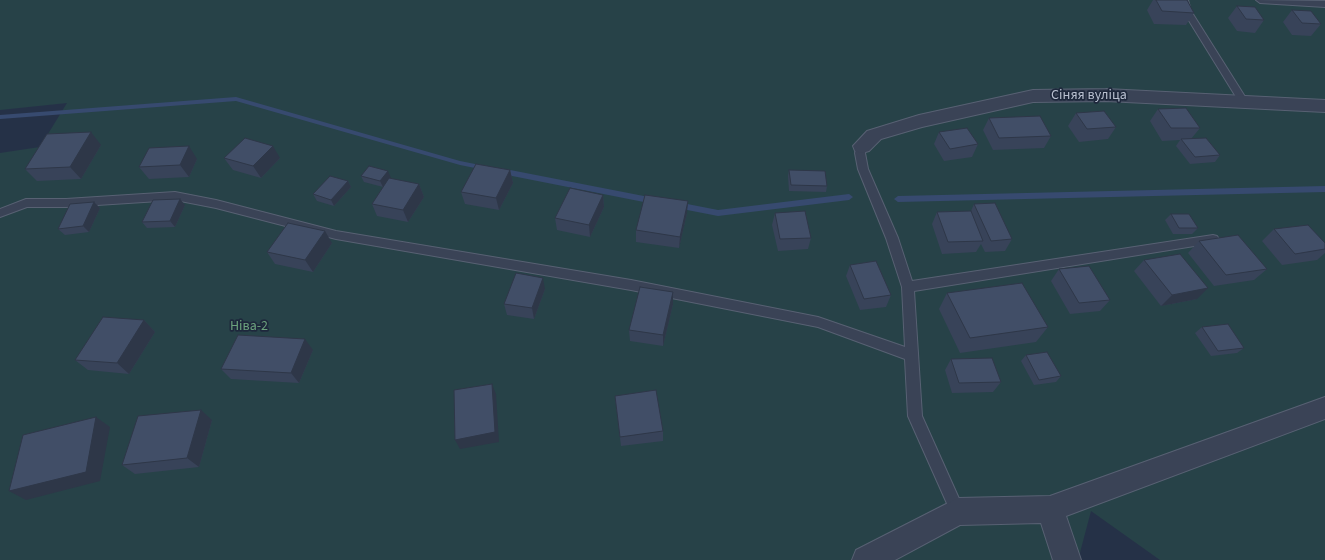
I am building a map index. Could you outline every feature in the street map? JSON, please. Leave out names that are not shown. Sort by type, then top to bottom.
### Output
[{"type":"street","name":"Сіняя вуліца","points":[[862,146],[874,134],[919,122],[1033,96],[1106,95],[1325,106]]},
{"type":"street","points":[[866,560],[958,512],[1050,509],[1325,408]]},
{"type":"street","points":[[1050,509],[1066,560]]},
{"type":"lane","points":[[1184,0],[1183,1],[1187,11],[1244,103]]},
{"type":"lane","points":[[1260,0],[1325,4]]},
{"type":"lane","points":[[862,146],[860,153],[863,169],[892,238],[908,287],[915,416],[958,512]]},
{"type":"lane","points":[[0,213],[26,203],[66,203],[175,196],[216,204],[336,234],[631,285],[818,322],[911,355]]},
{"type":"lane","points":[[908,287],[1224,237]]},
{"type":"green space","name":"Ніва-2","points":[[0,0],[1325,0],[1325,560],[1160,560],[1091,511],[1078,560],[0,560],[0,153],[40,147],[67,103],[0,110]]},
{"type":"building","points":[[1156,0],[1187,0],[1194,13],[1162,11]]},
{"type":"building","points":[[1237,6],[1255,7],[1264,20],[1246,19]]},
{"type":"building","points":[[1292,10],[1311,11],[1321,24],[1302,23]]},
{"type":"building","points":[[1186,108],[1200,128],[1171,128],[1158,109]]},
{"type":"building","points":[[1104,111],[1116,127],[1087,129],[1076,113]]},
{"type":"building","points":[[1040,116],[1051,136],[999,138],[989,118]]},
{"type":"building","points":[[967,128],[978,144],[950,149],[939,132]]},
{"type":"building","points":[[91,132],[70,167],[25,169],[47,134]]},
{"type":"building","points":[[245,138],[273,146],[253,166],[224,158]]},
{"type":"building","points":[[1206,138],[1220,155],[1195,157],[1181,139]]},
{"type":"building","points":[[189,146],[180,165],[139,167],[149,148]]},
{"type":"building","points":[[476,164],[510,170],[496,198],[461,192]]},
{"type":"building","points":[[369,166],[388,171],[380,181],[361,176]]},
{"type":"building","points":[[789,170],[825,171],[827,186],[791,185]]},
{"type":"building","points":[[330,176],[348,181],[331,200],[313,194]]},
{"type":"building","points":[[389,178],[419,184],[403,210],[372,204]]},
{"type":"building","points":[[570,188],[603,195],[589,225],[555,218]]},
{"type":"building","points":[[645,195],[688,201],[680,237],[636,230]]},
{"type":"building","points":[[180,199],[170,221],[142,222],[153,200]]},
{"type":"building","points":[[94,202],[83,226],[58,229],[70,204]]},
{"type":"building","points":[[995,203],[1012,239],[991,241],[974,204]]},
{"type":"building","points":[[805,211],[811,238],[780,239],[775,213]]},
{"type":"building","points":[[971,211],[983,241],[948,242],[937,212]]},
{"type":"building","points":[[1171,214],[1189,214],[1198,228],[1179,228]]},
{"type":"building","points":[[288,223],[325,231],[305,260],[267,252]]},
{"type":"building","points":[[1308,225],[1325,243],[1325,249],[1295,254],[1274,229]]},
{"type":"building","points":[[1238,235],[1267,269],[1226,275],[1199,241]]},
{"type":"building","points":[[1180,254],[1208,288],[1172,295],[1144,260]]},
{"type":"building","points":[[876,261],[891,295],[864,299],[850,265]]},
{"type":"building","points":[[1089,266],[1110,300],[1079,303],[1059,269]]},
{"type":"building","points":[[516,273],[543,278],[532,308],[504,304]]},
{"type":"building","points":[[1022,283],[1048,327],[970,338],[947,293]]},
{"type":"building","points":[[640,287],[673,292],[663,335],[629,330]]},
{"type":"building","points":[[103,317],[144,320],[117,363],[75,360]]},
{"type":"building","points":[[1228,324],[1244,348],[1218,351],[1202,327]]},
{"type":"building","points":[[238,335],[305,339],[291,373],[221,369]]},
{"type":"building","points":[[1047,352],[1061,376],[1039,380],[1026,355]]},
{"type":"building","points":[[992,358],[1001,382],[959,383],[951,359]]},
{"type":"building","points":[[492,384],[495,432],[455,440],[454,390]]},
{"type":"building","points":[[656,390],[663,431],[620,437],[615,396]]},
{"type":"building","points":[[201,410],[187,458],[122,465],[138,416]]},
{"type":"building","points":[[96,417],[86,472],[9,491],[23,435]]},
{"type":"waterway","points":[[0,117],[236,99],[460,163],[485,168]]},
{"type":"waterway","points":[[500,171],[654,201]]},
{"type":"waterway","points":[[898,199],[1325,189]]},
{"type":"waterway","points":[[677,205],[718,213],[849,197]]}]
